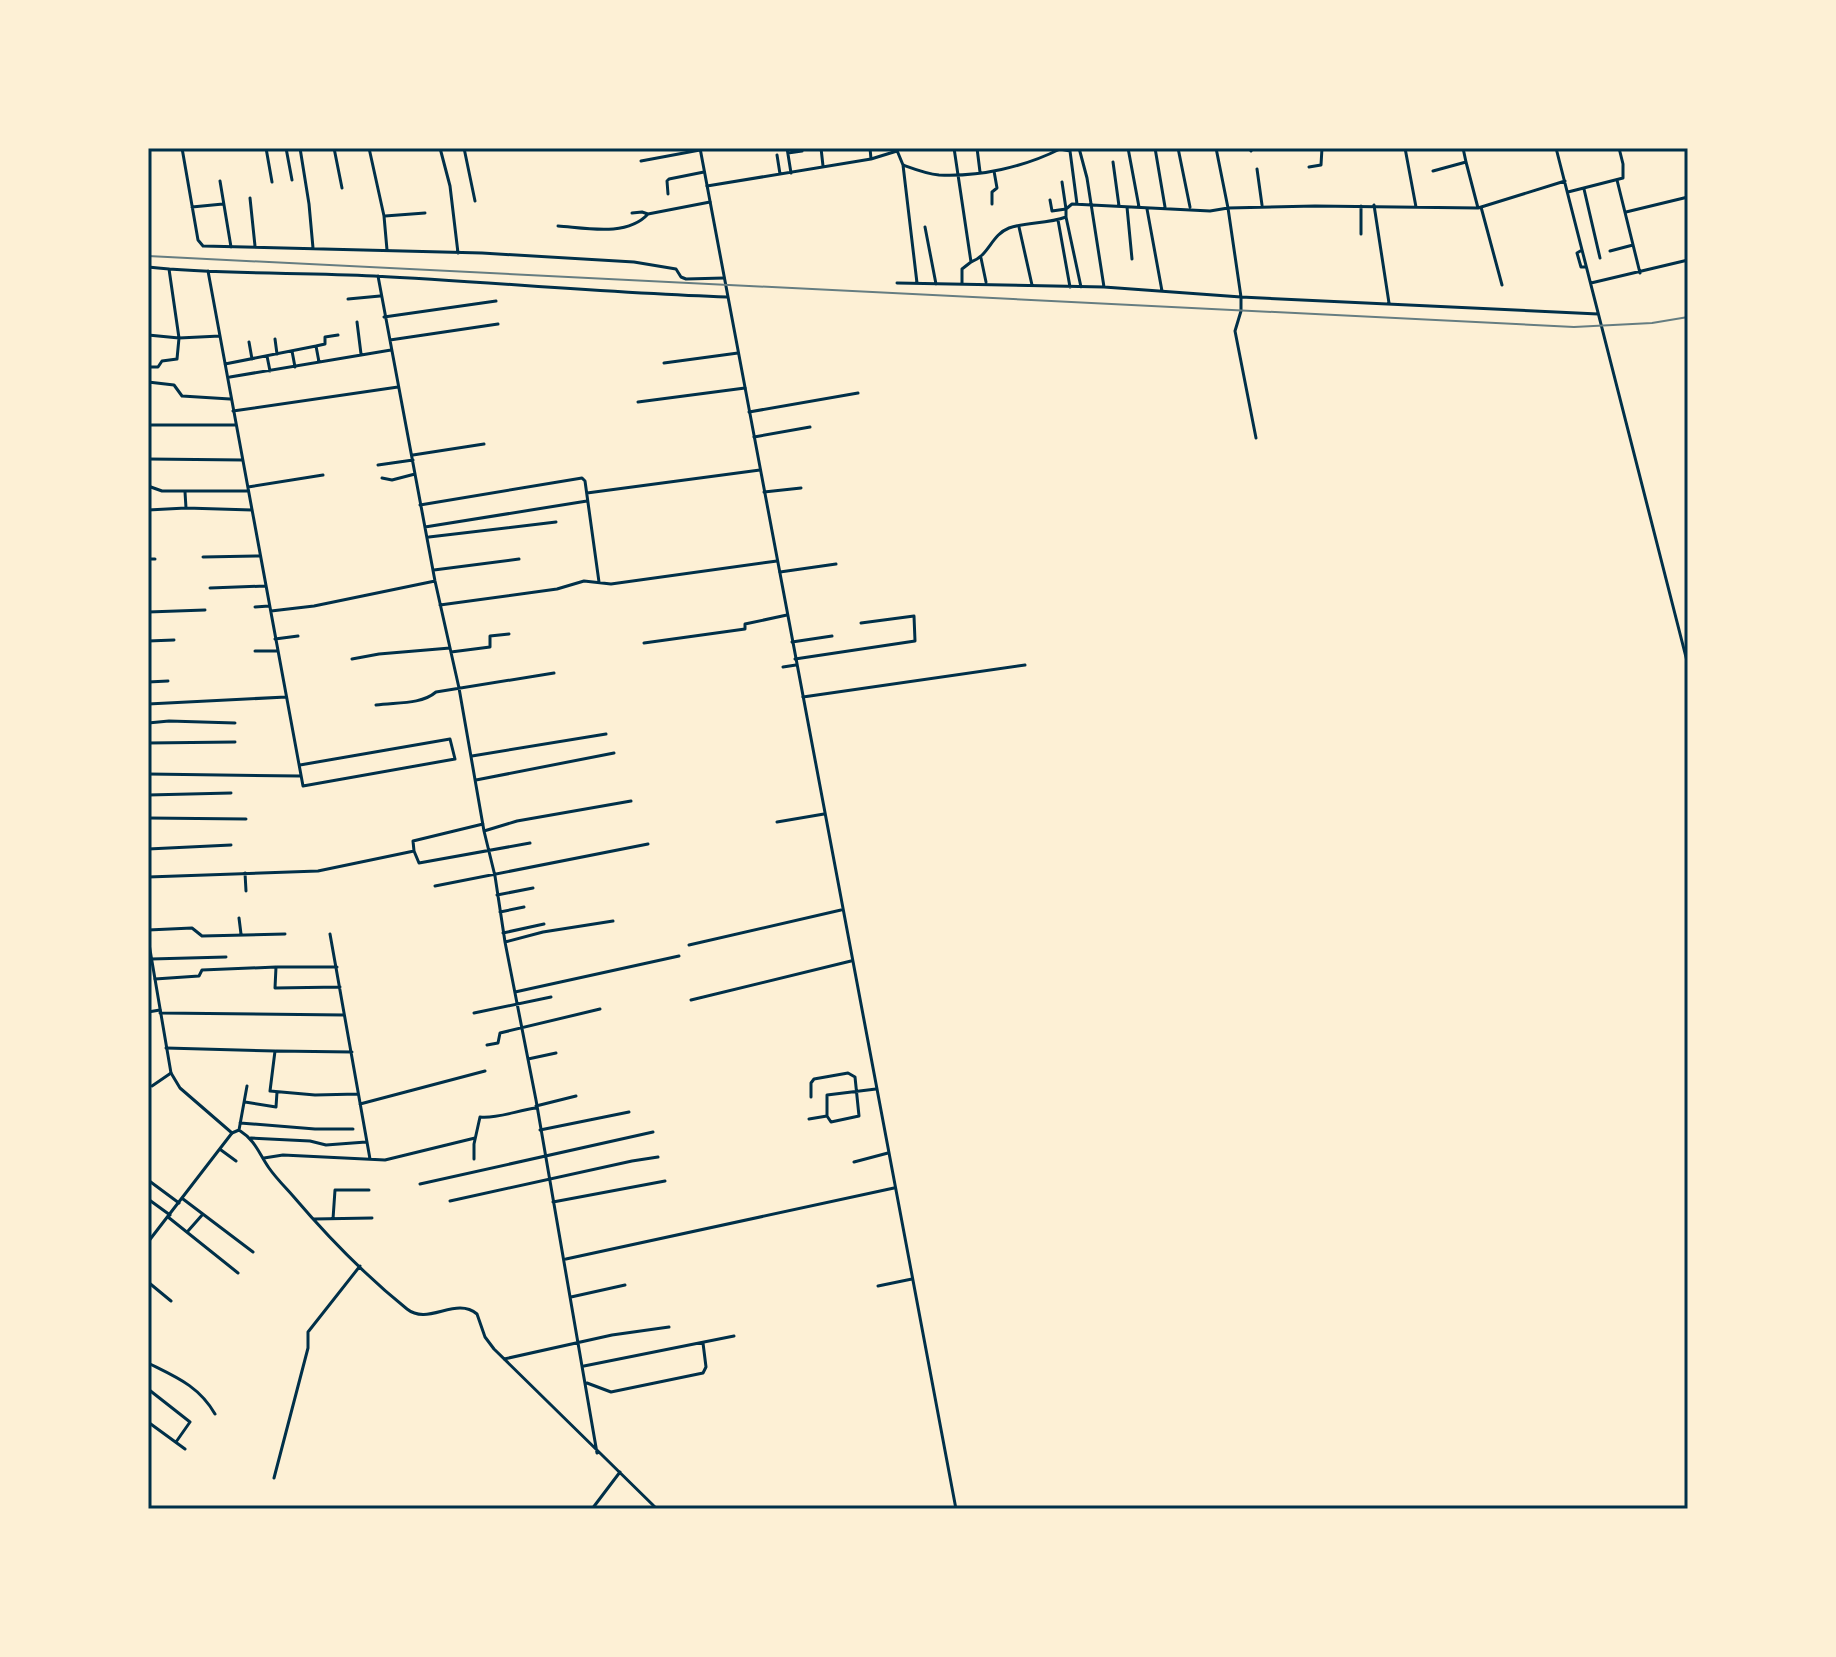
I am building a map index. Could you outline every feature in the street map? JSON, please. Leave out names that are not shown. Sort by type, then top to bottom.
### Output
[{"type":"street","points":[[182,148],[201,245],[482,253],[634,262],[676,269],[686,279],[724,278]]},
{"type":"street","points":[[266,148],[272,182]]},
{"type":"street","points":[[286,148],[292,180]]},
{"type":"street","points":[[300,148],[313,248]]},
{"type":"street","points":[[334,148],[342,188]]},
{"type":"street","points":[[369,148],[384,216],[387,250]]},
{"type":"street","points":[[440,148],[452,199],[458,253]]},
{"type":"street","points":[[464,148],[475,201]]},
{"type":"street","points":[[821,148],[823,166]]},
{"type":"street","points":[[870,148],[871,159]]},
{"type":"street","points":[[954,148],[971,262]]},
{"type":"street","points":[[977,148],[981,173]]},
{"type":"street","points":[[903,165],[934,174],[981,173],[1024,163],[1060,148],[1070,151],[1077,204]]},
{"type":"street","points":[[1079,148],[1104,287]]},
{"type":"street","points":[[1128,148],[1139,207]]},
{"type":"street","points":[[1155,148],[1165,208]]},
{"type":"street","points":[[1178,148],[1191,209]]},
{"type":"street","points":[[1216,148],[1241,297],[1241,311],[1235,331],[1256,438]]},
{"type":"street","points":[[1309,167],[1321,165],[1322,148]]},
{"type":"street","points":[[1405,148],[1416,208]]},
{"type":"street","points":[[1463,148],[1502,285]]},
{"type":"street","points":[[1556,148],[1688,665]]},
{"type":"street","points":[[1568,192],[1617,180],[1624,175],[1619,148]]},
{"type":"street","points":[[641,161],[700,149],[956,1509]]},
{"type":"street","points":[[791,173],[788,150],[802,151]]},
{"type":"street","points":[[707,186],[871,159],[897,150],[903,165],[917,283]]},
{"type":"street","points":[[777,155],[780,174]]},
{"type":"street","points":[[1113,162],[1119,206]]},
{"type":"street","points":[[1433,171],[1466,162]]},
{"type":"street","points":[[1257,169],[1262,207]]},
{"type":"street","points":[[992,204],[992,192],[997,188],[994,170]]},
{"type":"street","points":[[668,194],[669,179],[704,172]]},
{"type":"street","points":[[1617,180],[1640,273]]},
{"type":"street","points":[[220,181],[231,247]]},
{"type":"street","points":[[1050,200],[1052,211],[1077,204],[1210,211],[1374,205],[1480,208],[1565,181]]},
{"type":"street","points":[[1062,182],[1081,287]]},
{"type":"street","points":[[1584,189],[1600,258]]},
{"type":"street","points":[[1626,212],[1688,197]]},
{"type":"street","points":[[250,198],[255,248]]},
{"type":"street","points":[[632,213],[648,214],[710,202]]},
{"type":"street","points":[[192,207],[223,204]]},
{"type":"street","points":[[1374,205],[1389,303]]},
{"type":"street","points":[[1361,206],[1361,234]]},
{"type":"street","points":[[1127,207],[1132,259]]},
{"type":"street","points":[[1147,209],[1162,291]]},
{"type":"street","points":[[384,216],[425,213]]},
{"type":"street","points":[[558,226],[618,229],[642,221],[648,214]]},
{"type":"street","points":[[962,284],[963,266],[981,258],[997,235],[1008,228],[1066,217]]},
{"type":"street","points":[[1058,220],[1070,287]]},
{"type":"street","points":[[925,227],[936,284]]},
{"type":"street","points":[[1019,227],[1032,285]]},
{"type":"street","points":[[1610,251],[1633,245]]},
{"type":"street","points":[[981,258],[986,283]]},
{"type":"street","points":[[1591,283],[1688,260]]},
{"type":"street","points":[[148,267],[378,276],[546,285],[616,293],[728,297]]},
{"type":"street","points":[[148,367],[158,367],[162,361],[177,359],[179,338],[169,269]]},
{"type":"street","points":[[208,271],[303,786],[453,760],[454,748],[450,739],[300,765]]},
{"type":"street","points":[[378,276],[420,505],[495,876],[597,1453]]},
{"type":"street","points":[[897,283],[1104,287],[1489,311],[1598,314]]},
{"type":"street","points":[[348,299],[380,296]]},
{"type":"street","points":[[384,317],[496,301]]},
{"type":"street","points":[[357,322],[361,355]]},
{"type":"street","points":[[390,340],[498,324]]},
{"type":"street","points":[[225,364],[325,344],[324,330]]},
{"type":"street","points":[[148,335],[179,338],[220,336]]},
{"type":"street","points":[[325,337],[338,335]]},
{"type":"street","points":[[275,339],[277,354]]},
{"type":"street","points":[[249,342],[252,359]]},
{"type":"street","points":[[316,346],[320,363]]},
{"type":"street","points":[[228,378],[391,350]]},
{"type":"street","points":[[292,351],[295,367]]},
{"type":"street","points":[[664,363],[738,353]]},
{"type":"street","points":[[267,356],[270,371]]},
{"type":"street","points":[[148,382],[174,385],[178,393],[186,397],[231,399]]},
{"type":"street","points":[[233,411],[398,387]]},
{"type":"street","points":[[638,402],[745,388]]},
{"type":"street","points":[[749,412],[858,393]]},
{"type":"street","points":[[148,425],[236,425]]},
{"type":"street","points":[[754,437],[810,427]]},
{"type":"street","points":[[378,465],[452,447],[484,444]]},
{"type":"street","points":[[148,459],[243,460]]},
{"type":"street","points":[[587,493],[760,470]]},
{"type":"street","points":[[382,478],[392,480],[415,474]]},
{"type":"street","points":[[148,486],[162,491],[185,492],[248,489],[323,475]]},
{"type":"street","points":[[420,505],[580,478],[585,481],[599,582]]},
{"type":"street","points":[[764,492],[801,488]]},
{"type":"street","points":[[185,492],[186,508]]},
{"type":"street","points":[[425,527],[587,501]]},
{"type":"street","points":[[148,510],[252,510]]},
{"type":"street","points":[[427,537],[556,522]]},
{"type":"street","points":[[203,557],[261,556]]},
{"type":"street","points":[[148,559],[155,559]]},
{"type":"street","points":[[434,570],[519,559]]},
{"type":"street","points":[[440,605],[557,589],[584,581],[611,584],[777,561]]},
{"type":"street","points":[[779,572],[836,564]]},
{"type":"street","points":[[271,611],[314,606],[435,581]]},
{"type":"street","points":[[210,588],[265,586]]},
{"type":"street","points":[[255,607],[269,606]]},
{"type":"street","points":[[148,612],[205,610]]},
{"type":"street","points":[[644,643],[745,629],[745,624],[787,615]]},
{"type":"street","points":[[783,667],[915,641],[914,616],[861,623]]},
{"type":"street","points":[[352,659],[379,654],[490,647],[490,636],[509,634]]},
{"type":"street","points":[[275,639],[298,636]]},
{"type":"street","points":[[792,642],[832,636]]},
{"type":"street","points":[[148,641],[174,640]]},
{"type":"street","points":[[255,651],[278,651]]},
{"type":"street","points":[[803,697],[1025,665]]},
{"type":"street","points":[[376,705],[427,699],[436,692],[554,673]]},
{"type":"street","points":[[148,682],[168,681]]},
{"type":"street","points":[[148,704],[286,697]]},
{"type":"street","points":[[148,723],[235,723]]},
{"type":"street","points":[[470,756],[606,734]]},
{"type":"street","points":[[148,743],[235,742]]},
{"type":"street","points":[[476,780],[614,753]]},
{"type":"street","points":[[148,774],[300,776]]},
{"type":"street","points":[[148,795],[231,793]]},
{"type":"street","points":[[484,831],[517,821],[631,801]]},
{"type":"street","points":[[777,822],[824,814]]},
{"type":"street","points":[[148,818],[246,819]]},
{"type":"street","points":[[483,824],[413,841],[419,863],[530,843]]},
{"type":"street","points":[[435,886],[648,844]]},
{"type":"street","points":[[148,849],[231,845]]},
{"type":"street","points":[[148,877],[318,871],[414,851]]},
{"type":"street","points":[[245,873],[246,891]]},
{"type":"street","points":[[497,895],[533,888]]},
{"type":"street","points":[[500,912],[524,907]]},
{"type":"street","points":[[689,945],[841,910]]},
{"type":"street","points":[[239,918],[242,935]]},
{"type":"street","points":[[505,942],[543,932],[613,921]]},
{"type":"street","points":[[503,933],[544,924]]},
{"type":"street","points":[[148,930],[192,928],[202,936],[285,934]]},
{"type":"street","points":[[330,934],[370,1159]]},
{"type":"street","points":[[148,938],[171,1073],[180,1088],[232,1133]]},
{"type":"street","points":[[515,992],[679,956]]},
{"type":"street","points":[[151,959],[226,957]]},
{"type":"street","points":[[691,1000],[851,961]]},
{"type":"street","points":[[276,967],[275,988],[340,987]]},
{"type":"street","points":[[148,978],[199,976],[202,970],[337,967]]},
{"type":"street","points":[[474,1013],[551,997]]},
{"type":"street","points":[[487,1045],[498,1043],[500,1033],[600,1009]]},
{"type":"street","points":[[148,1012],[346,1015]]},
{"type":"street","points":[[166,1048],[352,1052]]},
{"type":"street","points":[[275,1051],[270,1091],[315,1095],[358,1094]]},
{"type":"street","points":[[528,1059],[556,1053]]},
{"type":"street","points":[[360,1104],[485,1071]]},
{"type":"street","points":[[152,1086],[171,1073]]},
{"type":"street","points":[[811,1097],[814,1079],[848,1073],[855,1077],[855,1092],[859,1116],[831,1122],[827,1116],[827,1095],[855,1092],[876,1089]]},
{"type":"street","points":[[239,1130],[247,1086]]},
{"type":"street","points":[[245,1102],[276,1107],[277,1092]]},
{"type":"street","points":[[474,1159],[480,1117],[490,1119],[576,1096]]},
{"type":"street","points":[[540,1130],[629,1112]]},
{"type":"street","points":[[809,1119],[827,1116]]},
{"type":"street","points":[[240,1123],[353,1129]]},
{"type":"street","points":[[148,1242],[232,1133],[239,1130]]},
{"type":"street","points":[[239,1130],[251,1138],[268,1167],[314,1219],[414,1314],[452,1308],[471,1309],[477,1314],[485,1337],[504,1359],[657,1509]]},
{"type":"street","points":[[420,1184],[653,1132]]},
{"type":"street","points":[[251,1138],[310,1141],[326,1145],[366,1142]]},
{"type":"street","points":[[264,1158],[283,1155],[385,1160],[475,1138]]},
{"type":"street","points":[[221,1150],[236,1161]]},
{"type":"street","points":[[854,1162],[888,1153]]},
{"type":"street","points":[[450,1201],[658,1157]]},
{"type":"street","points":[[148,1180],[179,1203]]},
{"type":"street","points":[[553,1202],[665,1181]]},
{"type":"street","points":[[564,1260],[894,1188]]},
{"type":"street","points":[[333,1219],[335,1190],[369,1190]]},
{"type":"street","points":[[148,1199],[238,1273]]},
{"type":"street","points":[[183,1199],[253,1252]]},
{"type":"street","points":[[188,1231],[203,1214]]},
{"type":"street","points":[[314,1219],[372,1218]]},
{"type":"street","points":[[274,1478],[308,1348],[308,1332],[360,1266]]},
{"type":"street","points":[[878,1286],[912,1279]]},
{"type":"street","points":[[148,1282],[171,1301]]},
{"type":"street","points":[[571,1297],[625,1285]]},
{"type":"street","points":[[504,1359],[578,1342],[669,1327]]},
{"type":"street","points":[[583,1367],[734,1336]]},
{"type":"street","points":[[586,1383],[611,1392],[703,1373],[706,1367],[703,1343]]},
{"type":"street","points":[[148,1363],[189,1383],[207,1400],[215,1414]]},
{"type":"street","points":[[149,1391],[190,1422],[176,1442]]},
{"type":"street","points":[[148,1422],[185,1449]]},
{"type":"street","points":[[592,1509],[620,1472]]},
{"type":"railway","points":[[148,256],[1574,327],[1652,323],[1688,317]]}]
